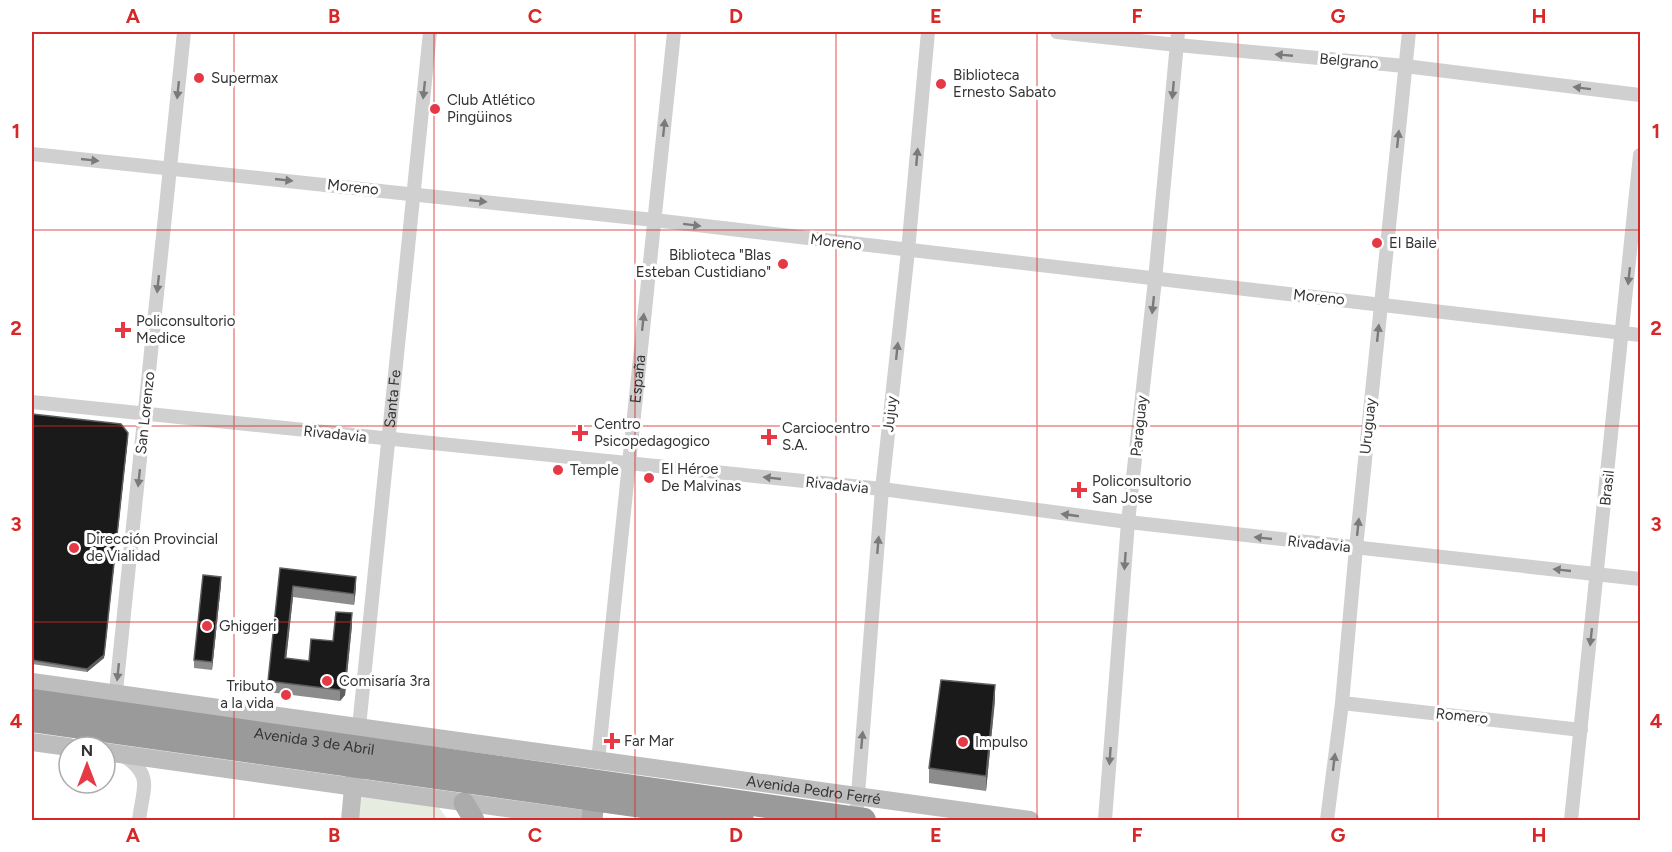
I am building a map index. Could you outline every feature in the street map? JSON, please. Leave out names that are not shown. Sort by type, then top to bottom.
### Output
[{"type":"highway","name":"Avenida 3 de Abril","points":[[32,701],[114,730]]},
{"type":"highway","name":"Avenida 3 de Abril","points":[[32,720],[356,757],[594,796]]},
{"type":"highway","name":"Avenida Pedro Ferré","points":[[594,796],[858,815]]},
{"type":"highway","points":[[594,796],[742,820]]},
{"type":"main road","name":"Avenida 3 de Abril","points":[[32,682],[114,730],[356,757],[469,812],[594,796]]},
{"type":"main road","points":[[32,742],[57,745]]},
{"type":"main road","points":[[350,820],[356,757],[475,744],[594,796]]},
{"type":"main road","name":"Avenida Pedro Ferré","points":[[858,815],[1030,820]]},
{"type":"street","name":"San Lorenzo","points":[[114,730],[184,32]]},
{"type":"street","name":"Santa Fe","points":[[356,757],[430,32]]},
{"type":"street","name":"España","points":[[594,796],[674,32]]},
{"type":"street","name":"Jujuy","points":[[858,815],[882,489],[908,251],[928,32]]},
{"type":"street","name":"Belgrano","points":[[1057,32],[1177,38],[1641,96]]},
{"type":"street","name":"Uruguay","points":[[1327,820],[1342,703],[1409,32]]},
{"type":"street","name":"Paraguay","points":[[1105,820],[1128,522],[1155,280],[1177,38]]},
{"type":"street","name":"Moreno","points":[[32,154],[654,220],[1641,335]]},
{"type":"street","name":"Brasil","points":[[1571,820],[1641,155]]},
{"type":"street","name":"Rivadavia","points":[[32,402],[882,489],[1128,522],[1641,579]]},
{"type":"street","name":"Romero","points":[[1342,703],[1581,730]]},
{"type":"street","points":[[114,730],[144,776],[138,820]]},
{"type":"shaded area","points":[[359,797],[438,806],[448,820],[357,820]]},
{"type":"building","name":"Dirección Provincial de Vialidad","points":[[32,414],[121,424],[128,433],[104,655],[87,669],[32,660]]},
{"type":"building","points":[[280,568],[356,577],[354,594],[293,586],[285,658],[309,661],[311,639],[333,641],[336,612],[352,613],[345,684],[340,690],[268,681]]},
{"type":"building","name":"Ghiggeri","points":[[203,575],[221,577],[212,662],[194,660]]},
{"type":"building","name":"Impulso","points":[[941,680],[995,685],[986,776],[929,768]]},
{"type":"place","name":"Supermax","points":[[199,78]]},
{"type":"place","name":"Biblioteca Ernesto Sabato","points":[[941,84]]},
{"type":"place","name":"Club Atlético Pingüinos","points":[[435,109]]},
{"type":"place","name":"El Baile","points":[[1377,243]]},
{"type":"place","name":"Biblioteca \"Blas Esteban Custidiano\"","points":[[783,264]]},
{"type":"place","name":"Policonsultorio Medice","points":[[123,330]]},
{"type":"place","name":"Centro Psicopedagogico","points":[[580,433]]},
{"type":"place","name":"Carciocentro S.A.","points":[[769,437]]},
{"type":"place","name":"Temple","points":[[558,470]]},
{"type":"place","name":"El Héroe De Malvinas","points":[[649,478]]},
{"type":"place","name":"Policonsultorio San Jose","points":[[1079,490]]},
{"type":"place","name":"Dirección Provincial de Vialidad","points":[[74,548]]},
{"type":"place","name":"Ghiggeri","points":[[207,626]]},
{"type":"place","name":"Comisaría 3ra","points":[[327,681]]},
{"type":"place","name":"Tributo a la vida","points":[[286,695]]},
{"type":"place","name":"Far Mar","points":[[612,741]]},
{"type":"place","name":"Impulso","points":[[963,742]]}]
